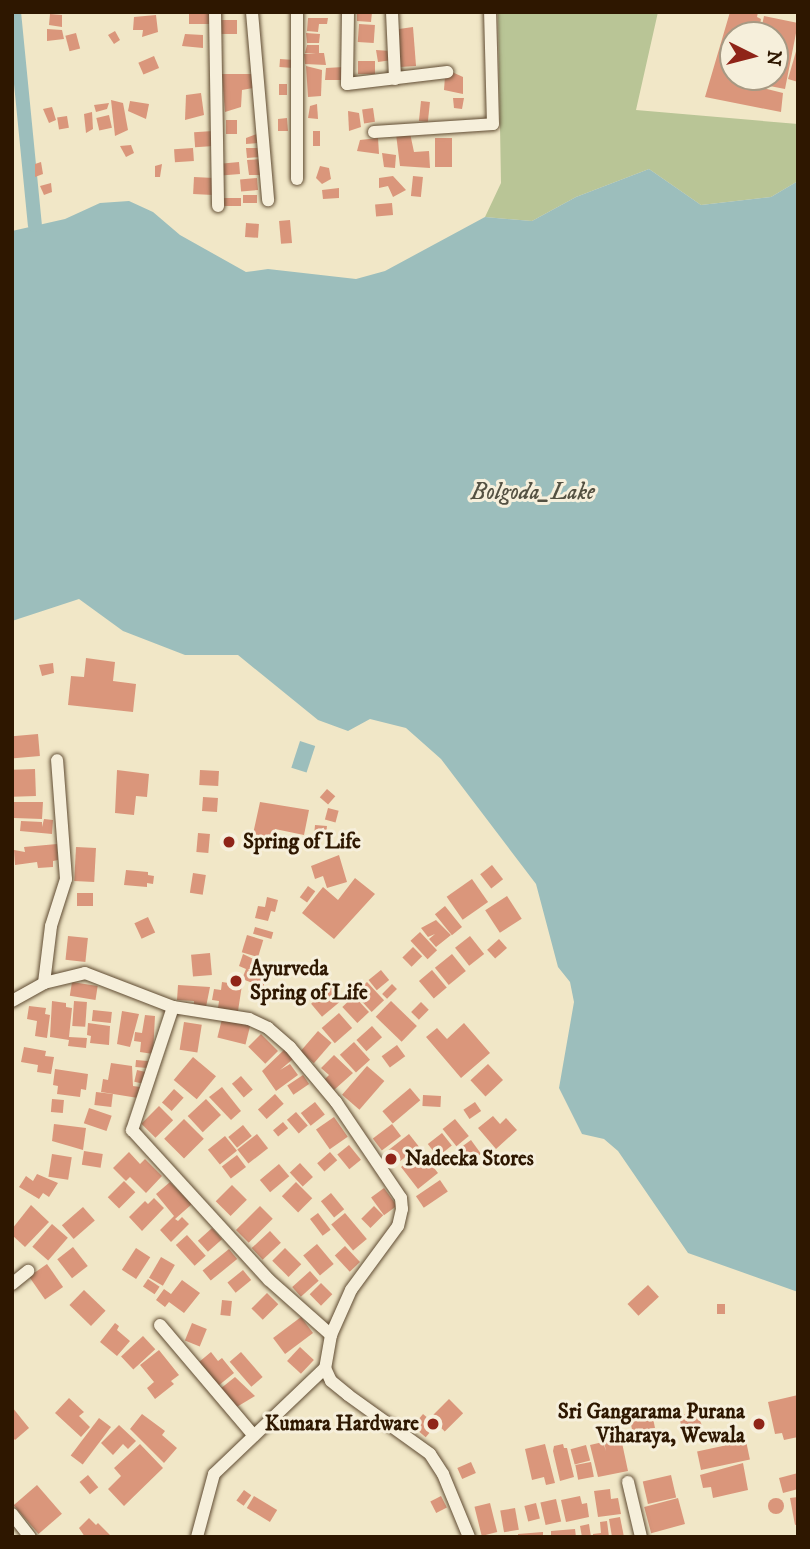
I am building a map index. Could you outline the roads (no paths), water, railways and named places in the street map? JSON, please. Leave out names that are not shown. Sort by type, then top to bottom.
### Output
[{"type":"street","points":[[215,12],[218,206]]},
{"type":"street","points":[[252,12],[268,200]]},
{"type":"street","points":[[297,180],[298,12]]},
{"type":"street","points":[[348,12],[347,84],[447,72]]},
{"type":"street","points":[[392,12],[395,79]]},
{"type":"street","points":[[374,132],[493,124],[490,12]]},
{"type":"street","points":[[44,984],[51,926],[66,879],[57,760]]},
{"type":"street","points":[[12,1000],[44,984],[85,973],[173,1007],[249,1019],[268,1028],[304,1063],[335,1102],[401,1198],[402,1209],[398,1226],[351,1290],[331,1335],[325,1368],[331,1381],[348,1395],[430,1454],[443,1474],[469,1537]]},
{"type":"street","points":[[173,1007],[132,1130],[270,1280],[331,1335]]},
{"type":"street","points":[[12,1284],[28,1271]]},
{"type":"street","points":[[160,1325],[254,1436]]},
{"type":"street","points":[[197,1537],[214,1474],[325,1368]]},
{"type":"street","points":[[628,1482],[641,1537]]},
{"type":"street","points":[[12,1514],[30,1537]]},
{"type":"water","name":"Bolgoda_Lake","points":[[649,169],[701,205],[771,197],[798,181],[798,1292],[688,1253],[618,1151],[604,1139],[582,1134],[559,1088],[574,1002],[570,982],[558,967],[536,884],[441,759],[406,728],[370,719],[348,731],[318,720],[238,655],[185,655],[123,631],[79,599],[12,621],[12,231],[65,219],[100,203],[129,201],[153,212],[180,235],[246,272],[268,269],[356,279],[385,271],[485,217],[532,221],[576,197]]},
{"type":"water","points":[[300,741],[315,746],[307,773],[291,768]]},
{"type":"waterway","points":[[14,12],[35,225]]},
{"type":"place","name":"Spring of Life","points":[[229,842]]},
{"type":"place","name":"Ayurveda Spring of Life","points":[[236,981]]},
{"type":"place","name":"Nadeeka Stores","points":[[391,1159]]},
{"type":"place","name":"Kumara Hardware","points":[[433,1424]]},
{"type":"place","name":"Sri Gangarama Purana Viharaya, Wewala","points":[[759,1424]]}]
